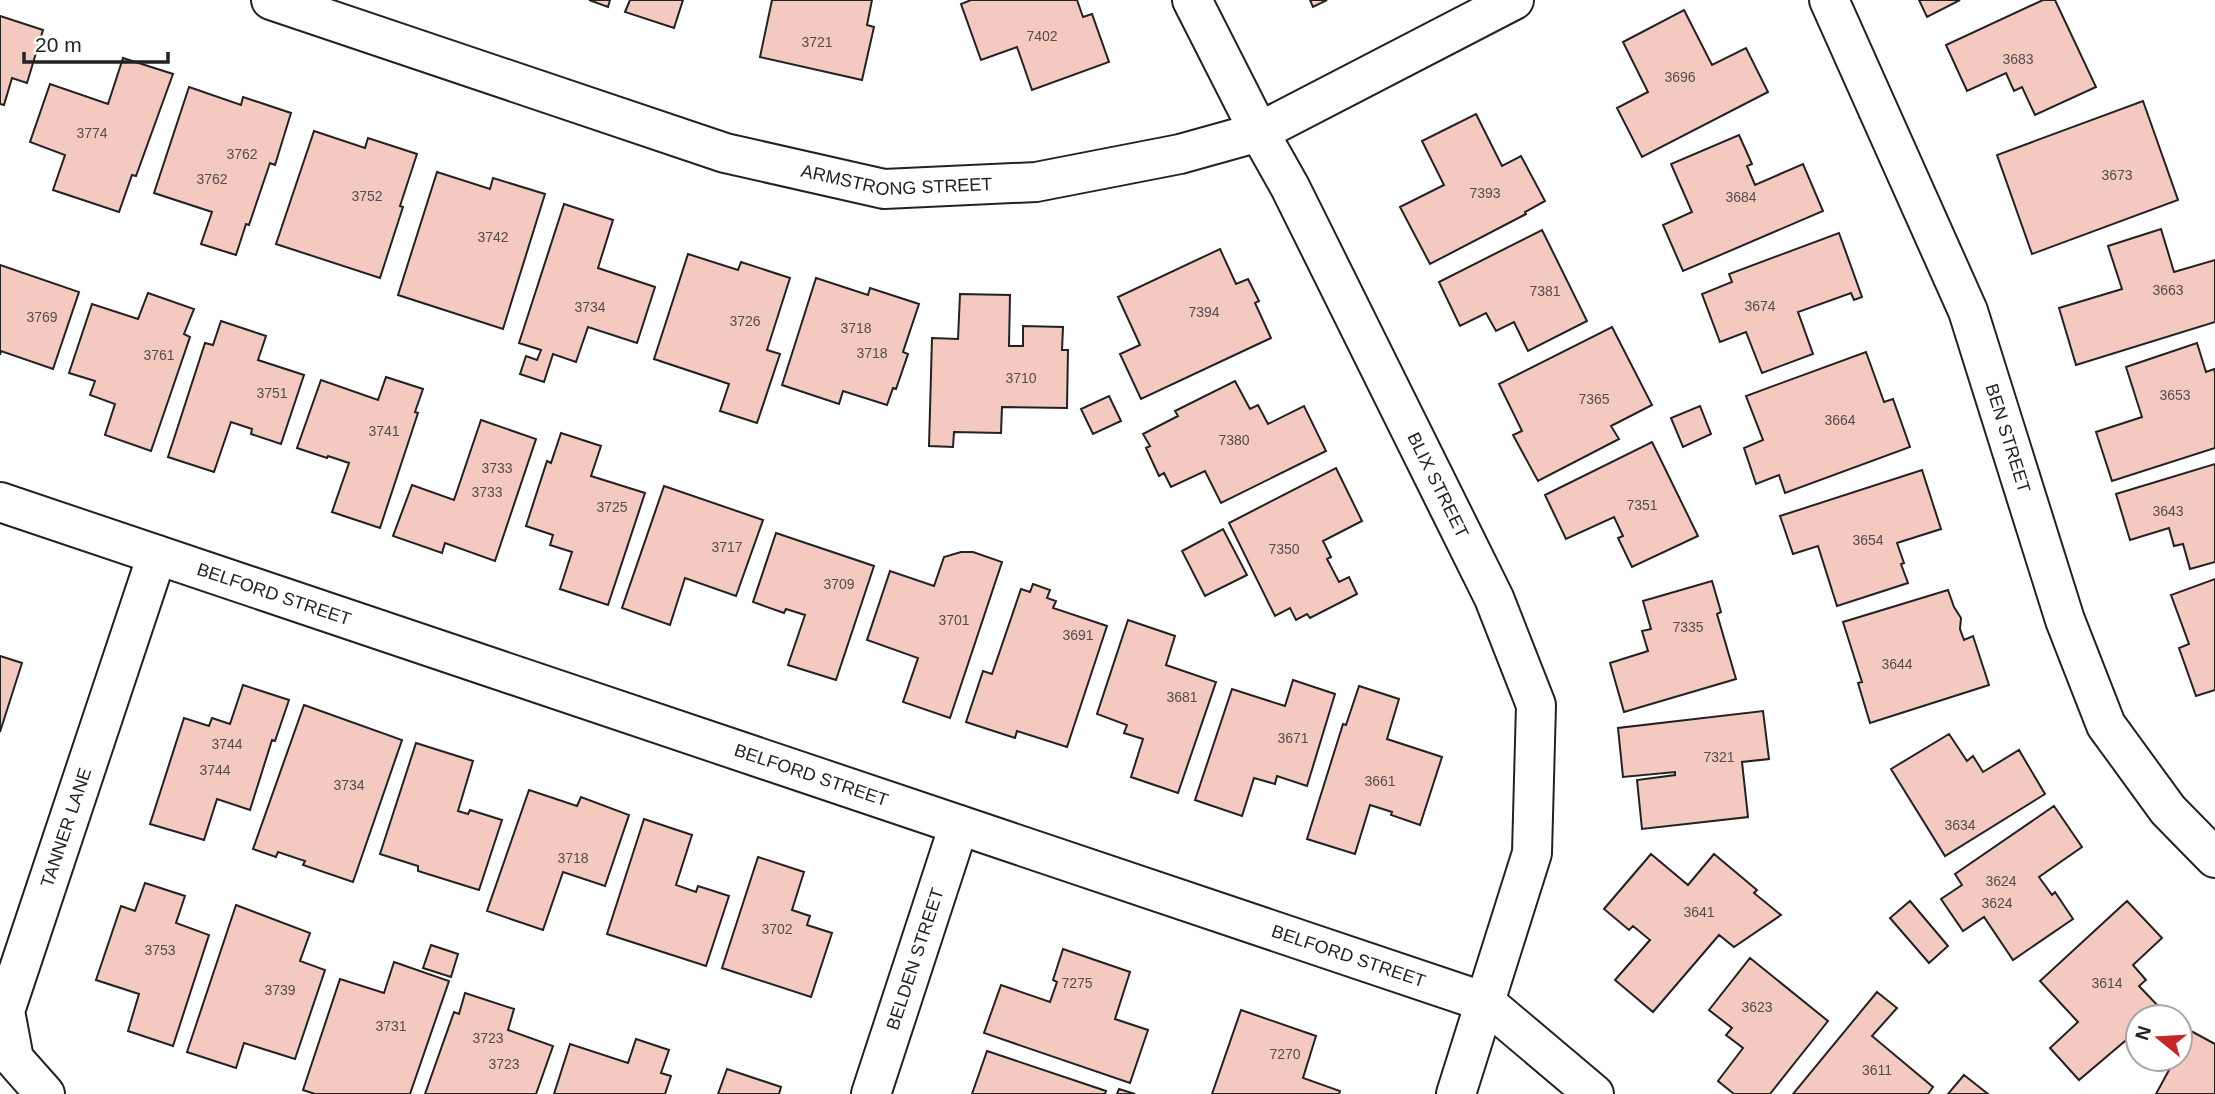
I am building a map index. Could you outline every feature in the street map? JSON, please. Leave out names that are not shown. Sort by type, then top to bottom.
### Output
[{"type":"street","name":"ARMSTRONG STREET","points":[[271,0],[725,153],[884,189],[1036,182],[1180,154],[1259,132],[1514,0]]},
{"type":"street","name":"BLIX STREET","points":[[1192,0],[1290,187],[1494,598],[1536,705],[1532,853],[1456,1094]]},
{"type":"street","name":"BEN STREET","points":[[1829,0],[1968,311],[2065,620],[2106,725],[2168,810],[2215,858]]},
{"type":"street","name":"BELFORD STREET","points":[[0,502],[1485,1002],[1594,1094]]},
{"type":"street","name":"TANNER LANE","points":[[45,1094],[14,1059],[5,1011],[157,555]]},
{"type":"street","name":"BELDEN STREET","points":[[871,1094],[959,825]]},
{"type":"building","points":[[589,0],[610,0],[608,7]]},
{"type":"building","points":[[630,0],[683,0],[674,28],[625,12]]},
{"type":"building","points":[[772,0],[872,0],[867,25],[874,27],[862,80],[760,57]]},
{"type":"building","points":[[971,0],[1077,0],[1083,17],[1092,14],[1109,62],[1032,90],[1017,47],[981,60],[961,4]]},
{"type":"building","points":[[1310,0],[1327,0],[1313,7]]},
{"type":"building","points":[[1919,0],[1960,0],[1927,17]]},
{"type":"building","points":[[2043,0],[2055,0],[2096,87],[2035,115],[2022,87],[2014,91],[2006,73],[1967,91],[1946,45]]},
{"type":"building","points":[[1684,10],[1712,65],[1746,48],[1768,92],[1642,157],[1617,108],[1648,92],[1623,42]]},
{"type":"building","points":[[0,16],[43,30],[27,83],[12,78],[4,105],[0,104]]},
{"type":"building","points":[[123,58],[173,74],[136,176],[132,175],[119,212],[53,190],[65,155],[30,142],[50,84],[108,104]]},
{"type":"building","points":[[189,87],[241,105],[243,97],[291,113],[275,165],[270,163],[236,255],[201,244],[212,212],[154,193]]},
{"type":"building","points":[[2143,101],[2178,200],[2032,254],[1997,155]]},
{"type":"building","points":[[1476,114],[1502,166],[1521,156],[1545,201],[1525,212],[1526,214],[1430,264],[1400,207],[1444,185],[1422,141]]},
{"type":"building","points":[[314,131],[365,148],[368,138],[417,154],[380,278],[276,244]]},
{"type":"building","points":[[1739,135],[1752,164],[1747,166],[1755,185],[1803,164],[1823,211],[1683,271],[1663,225],[1692,212],[1671,164]]},
{"type":"building","points":[[437,172],[490,189],[493,178],[545,194],[503,329],[398,295]]},
{"type":"building","points":[[564,204],[613,220],[598,268],[655,287],[637,343],[588,327],[576,362],[553,354],[544,382],[520,374],[526,356],[537,360],[541,350],[519,343]]},
{"type":"building","points":[[2161,229],[2174,272],[2215,260],[2215,322],[2076,365],[2059,308],[2122,289],[2108,246]]},
{"type":"building","points":[[1542,230],[1587,321],[1528,351],[1514,322],[1496,331],[1486,313],[1460,326],[1439,282]]},
{"type":"building","points":[[1839,233],[1862,297],[1854,300],[1851,293],[1798,312],[1813,354],[1762,373],[1746,332],[1720,342],[1702,294],[1732,282],[1729,274]]},
{"type":"building","points":[[1220,249],[1236,284],[1248,279],[1259,301],[1255,303],[1271,338],[1141,399],[1120,354],[1140,345],[1118,297]]},
{"type":"building","points":[[688,254],[738,270],[741,262],[790,278],[767,350],[780,354],[757,423],[720,411],[729,384],[654,359]]},
{"type":"building","points":[[0,265],[79,292],[53,369],[1,351],[0,355]]},
{"type":"building","points":[[816,278],[868,295],[870,288],[919,304],[903,352],[908,354],[896,389],[893,388],[887,405],[843,391],[839,404],[782,385]]},
{"type":"building","points":[[148,293],[194,309],[184,334],[190,337],[151,451],[105,435],[115,404],[90,395],[95,381],[69,373],[92,304],[138,319]]},
{"type":"building","points":[[960,294],[1010,295],[1009,346],[1023,346],[1023,326],[1063,327],[1062,350],[1068,350],[1067,408],[1002,407],[1001,433],[954,432],[953,447],[929,446],[932,338],[958,339]]},
{"type":"building","points":[[221,321],[266,336],[258,360],[304,375],[281,444],[251,434],[252,429],[231,422],[214,472],[168,457],[205,343],[213,345]]},
{"type":"building","points":[[1612,327],[1652,405],[1611,426],[1619,439],[1538,481],[1513,435],[1522,431],[1499,384]]},
{"type":"building","points":[[2197,343],[2206,372],[2214,369],[2215,373],[2215,448],[2112,481],[2096,432],[2142,417],[2126,367]]},
{"type":"building","points":[[1866,352],[1884,402],[1893,399],[1910,447],[1785,493],[1779,475],[1756,484],[1744,448],[1763,440],[1746,396]]},
{"type":"building","points":[[386,377],[423,389],[415,412],[418,413],[380,528],[332,512],[349,463],[297,448],[321,380],[378,400]]},
{"type":"building","points":[[1235,381],[1250,409],[1258,405],[1268,424],[1304,406],[1326,451],[1221,503],[1205,471],[1171,487],[1164,473],[1159,476],[1146,448],[1150,446],[1143,434],[1178,416],[1175,411]]},
{"type":"building","points":[[1109,396],[1121,421],[1093,434],[1081,409]]},
{"type":"building","points":[[1700,406],[1711,434],[1683,447],[1671,418]]},
{"type":"building","points":[[481,420],[536,439],[495,561],[445,543],[442,553],[393,536],[412,485],[454,500]]},
{"type":"building","points":[[561,433],[601,446],[591,476],[645,493],[608,605],[560,589],[572,552],[550,545],[553,535],[526,526],[547,461],[551,463]]},
{"type":"building","points":[[1652,442],[1698,536],[1632,567],[1618,538],[1623,536],[1614,517],[1566,539],[1545,495]]},
{"type":"building","points":[[2215,464],[2215,562],[2190,569],[2183,544],[2174,546],[2169,528],[2130,540],[2116,494]]},
{"type":"building","points":[[1336,468],[1362,521],[1323,541],[1331,557],[1327,559],[1339,582],[1349,577],[1357,594],[1310,618],[1307,614],[1296,620],[1290,608],[1275,616],[1229,523]]},
{"type":"building","points":[[1922,470],[1941,529],[1897,543],[1908,583],[1837,606],[1818,546],[1793,554],[1780,516]]},
{"type":"building","points":[[664,486],[763,520],[736,596],[685,578],[670,625],[622,608]]},
{"type":"building","points":[[1223,529],[1247,575],[1205,596],[1182,551]]},
{"type":"building","points":[[776,533],[874,566],[836,680],[788,665],[805,615],[786,609],[784,613],[753,602]]},
{"type":"building","points":[[973,552],[1002,562],[950,718],[903,702],[918,658],[867,640],[890,571],[934,586],[944,557]]},
{"type":"building","points":[[2215,579],[2215,690],[2196,696],[2179,648],[2189,644],[2171,595]]},
{"type":"building","points":[[1712,581],[1721,612],[1717,614],[1736,679],[1624,712],[1610,663],[1648,651],[1642,631],[1651,629],[1643,601]]},
{"type":"building","points":[[1033,584],[1050,590],[1047,598],[1056,601],[1053,608],[1107,626],[1067,747],[1017,731],[1015,738],[966,722],[983,671],[992,674],[1021,589],[1030,592]]},
{"type":"building","points":[[1948,590],[1961,618],[1960,629],[1964,640],[1973,636],[1989,685],[1870,723],[1858,683],[1862,682],[1843,622]]},
{"type":"building","points":[[1128,620],[1175,636],[1166,665],[1216,682],[1178,793],[1131,777],[1143,739],[1124,733],[1127,725],[1097,714]]},
{"type":"building","points":[[0,656],[22,663],[0,732]]},
{"type":"building","points":[[1293,680],[1335,694],[1307,786],[1277,776],[1275,784],[1254,778],[1242,816],[1195,800],[1232,689],[1285,706]]},
{"type":"building","points":[[243,685],[289,700],[275,741],[272,740],[250,810],[217,799],[204,840],[150,824],[184,718],[209,726],[212,718],[230,724]]},
{"type":"building","points":[[1359,686],[1399,699],[1387,739],[1442,757],[1420,825],[1370,805],[1355,854],[1307,839],[1343,724],[1346,725]]},
{"type":"building","points":[[304,705],[402,740],[353,882],[303,865],[305,861],[278,852],[276,857],[253,849]]},
{"type":"building","points":[[1763,711],[1769,759],[1742,762],[1748,817],[1642,829],[1637,780],[1675,775],[1675,772],[1623,777],[1618,728]]},
{"type":"building","points":[[1949,734],[1967,761],[1973,756],[1983,772],[2019,750],[2045,794],[1945,856],[1891,769]]},
{"type":"building","points":[[416,743],[473,761],[458,811],[468,814],[470,810],[502,820],[479,890],[418,871],[418,866],[380,854]]},
{"type":"building","points":[[529,790],[577,806],[581,797],[629,815],[605,886],[563,872],[543,930],[487,911]]},
{"type":"building","points":[[2054,806],[2082,847],[2039,877],[2052,895],[2055,892],[2073,919],[2013,960],[1984,917],[1963,931],[1941,899],[1962,885],[1955,874]]},
{"type":"building","points":[[644,819],[692,835],[676,885],[696,892],[698,886],[729,896],[706,966],[607,934]]},
{"type":"building","points":[[1651,854],[1688,885],[1714,854],[1757,890],[1754,893],[1781,915],[1734,947],[1719,935],[1653,1012],[1615,980],[1650,940],[1633,926],[1629,930],[1604,909]]},
{"type":"building","points":[[758,857],[804,872],[792,910],[810,916],[807,925],[832,933],[811,997],[722,968]]},
{"type":"building","points":[[145,883],[185,896],[176,923],[209,935],[173,1046],[128,1031],[139,994],[96,980],[121,906],[135,911]]},
{"type":"building","points":[[1910,901],[1948,946],[1929,963],[1890,918]]},
{"type":"building","points":[[2127,901],[2162,938],[2133,965],[2146,980],[2139,986],[2155,1003],[2124,1003],[2124,1042],[2079,1080],[2050,1048],[2078,1022],[2040,981]]},
{"type":"building","points":[[236,905],[310,933],[300,961],[325,970],[295,1059],[244,1043],[236,1068],[187,1052]]},
{"type":"building","points":[[431,945],[458,954],[451,977],[423,968]]},
{"type":"building","points":[[1063,949],[1130,972],[1115,1019],[1148,1030],[1130,1083],[984,1033],[1001,985],[1050,1002],[1057,982],[1053,980]]},
{"type":"building","points":[[1750,958],[1828,1021],[1770,1094],[1734,1094],[1718,1081],[1743,1048],[1726,1035],[1732,1028],[1709,1010]]},
{"type":"building","points":[[394,962],[449,981],[410,1094],[315,1094],[303,1090],[340,979],[384,993]]},
{"type":"building","points":[[1877,992],[1897,1008],[1872,1036],[1933,1087],[1928,1094],[1793,1094]]},
{"type":"building","points":[[465,993],[514,1009],[508,1030],[553,1046],[536,1094],[425,1094],[454,1012],[459,1014]]},
{"type":"building","points":[[1241,1010],[1316,1036],[1303,1078],[1340,1091],[1339,1094],[1212,1094]]},
{"type":"building","points":[[2194,1033],[2215,1044],[2215,1094],[2156,1094],[2167,1073],[2194,1073]]},
{"type":"building","points":[[636,1039],[669,1050],[661,1073],[671,1076],[665,1094],[554,1094],[570,1044],[628,1063]]},
{"type":"building","points":[[987,1051],[1106,1091],[1105,1094],[972,1094]]},
{"type":"building","points":[[727,1069],[781,1087],[779,1094],[718,1094]]},
{"type":"building","points":[[1964,1075],[1988,1094],[1948,1094]]},
{"type":"building","points":[[1119,1089],[1135,1094],[1117,1094]]}]
